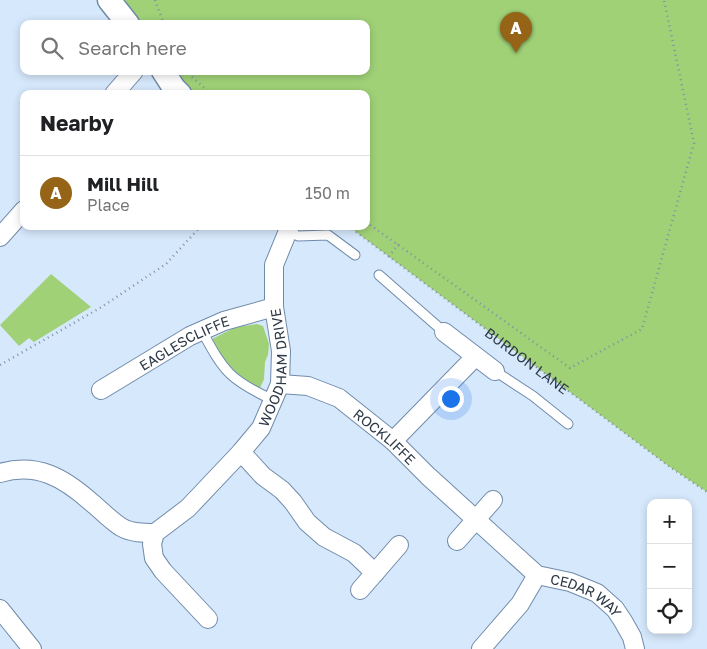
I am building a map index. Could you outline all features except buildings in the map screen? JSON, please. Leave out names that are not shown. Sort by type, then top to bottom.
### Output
[{"type":"street","points":[[109,0],[125,20]]},
{"type":"street","points":[[117,90],[131,75]]},
{"type":"street","points":[[165,75],[174,88],[186,85]]},
{"type":"street","points":[[0,237],[20,214]]},
{"type":"street","name":"WOODHAM DRIVE","points":[[155,533],[188,508],[261,428],[276,392],[281,351],[274,307],[274,265],[288,230]]},
{"type":"street","name":"EAGLESCLIFFE","points":[[101,390],[202,331],[224,321],[274,307]]},
{"type":"street","points":[[444,332],[495,371]]},
{"type":"street","points":[[393,441],[475,356]]},
{"type":"street","name":"ROCKLIFFE","points":[[276,392],[308,386],[339,398],[393,441],[475,519]]},
{"type":"street","points":[[241,452],[263,476],[282,490],[307,522],[324,537],[354,553],[375,573]]},
{"type":"street","points":[[0,473],[29,468],[40,471],[62,481],[122,528],[140,533],[155,533],[152,544],[154,558],[162,572],[208,618]]},
{"type":"street","points":[[457,541],[493,500]]},
{"type":"street","name":"CEDAR WAY","points":[[475,519],[537,575],[570,582],[597,593],[615,609],[623,621],[632,638],[634,649]]},
{"type":"street","points":[[360,590],[399,544]]},
{"type":"street","points":[[481,649],[520,604],[537,575]]},
{"type":"street","points":[[0,609],[32,649]]},
{"type":"lane","points":[[289,230],[298,236],[328,236],[355,255]]},
{"type":"lane","points":[[379,275],[444,332]]},
{"type":"lane","points":[[202,331],[218,360],[230,376],[243,386],[276,392]]},
{"type":"lane","points":[[495,371],[533,396],[568,424]]},
{"type":"path","points":[[155,0],[162,20]]},
{"type":"path","points":[[370,225],[570,368],[642,329],[694,143],[664,0]]},
{"type":"path","points":[[186,85],[200,90]]},
{"type":"path","points":[[0,365],[100,308],[166,264],[197,230]]},
{"type":"path","name":"BURDON LANE","points":[[353,230],[670,467],[707,492]]},
{"type":"path","points":[[389,257],[398,244]]},
{"type":"green space","points":[[126,0],[707,0],[707,492],[670,467],[353,230],[370,230],[370,90],[177,90],[166,75],[370,75],[370,20],[125,20],[117,8]]},
{"type":"green space","points":[[51,274],[91,307],[34,342],[29,338],[19,346],[0,325]]},
{"type":"green space","points":[[257,324],[263,326],[269,344],[264,379],[260,388],[232,368],[221,355],[212,339],[236,327]]},
{"type":"place","name":"Mill Hill","points":[[516,53]]}]
